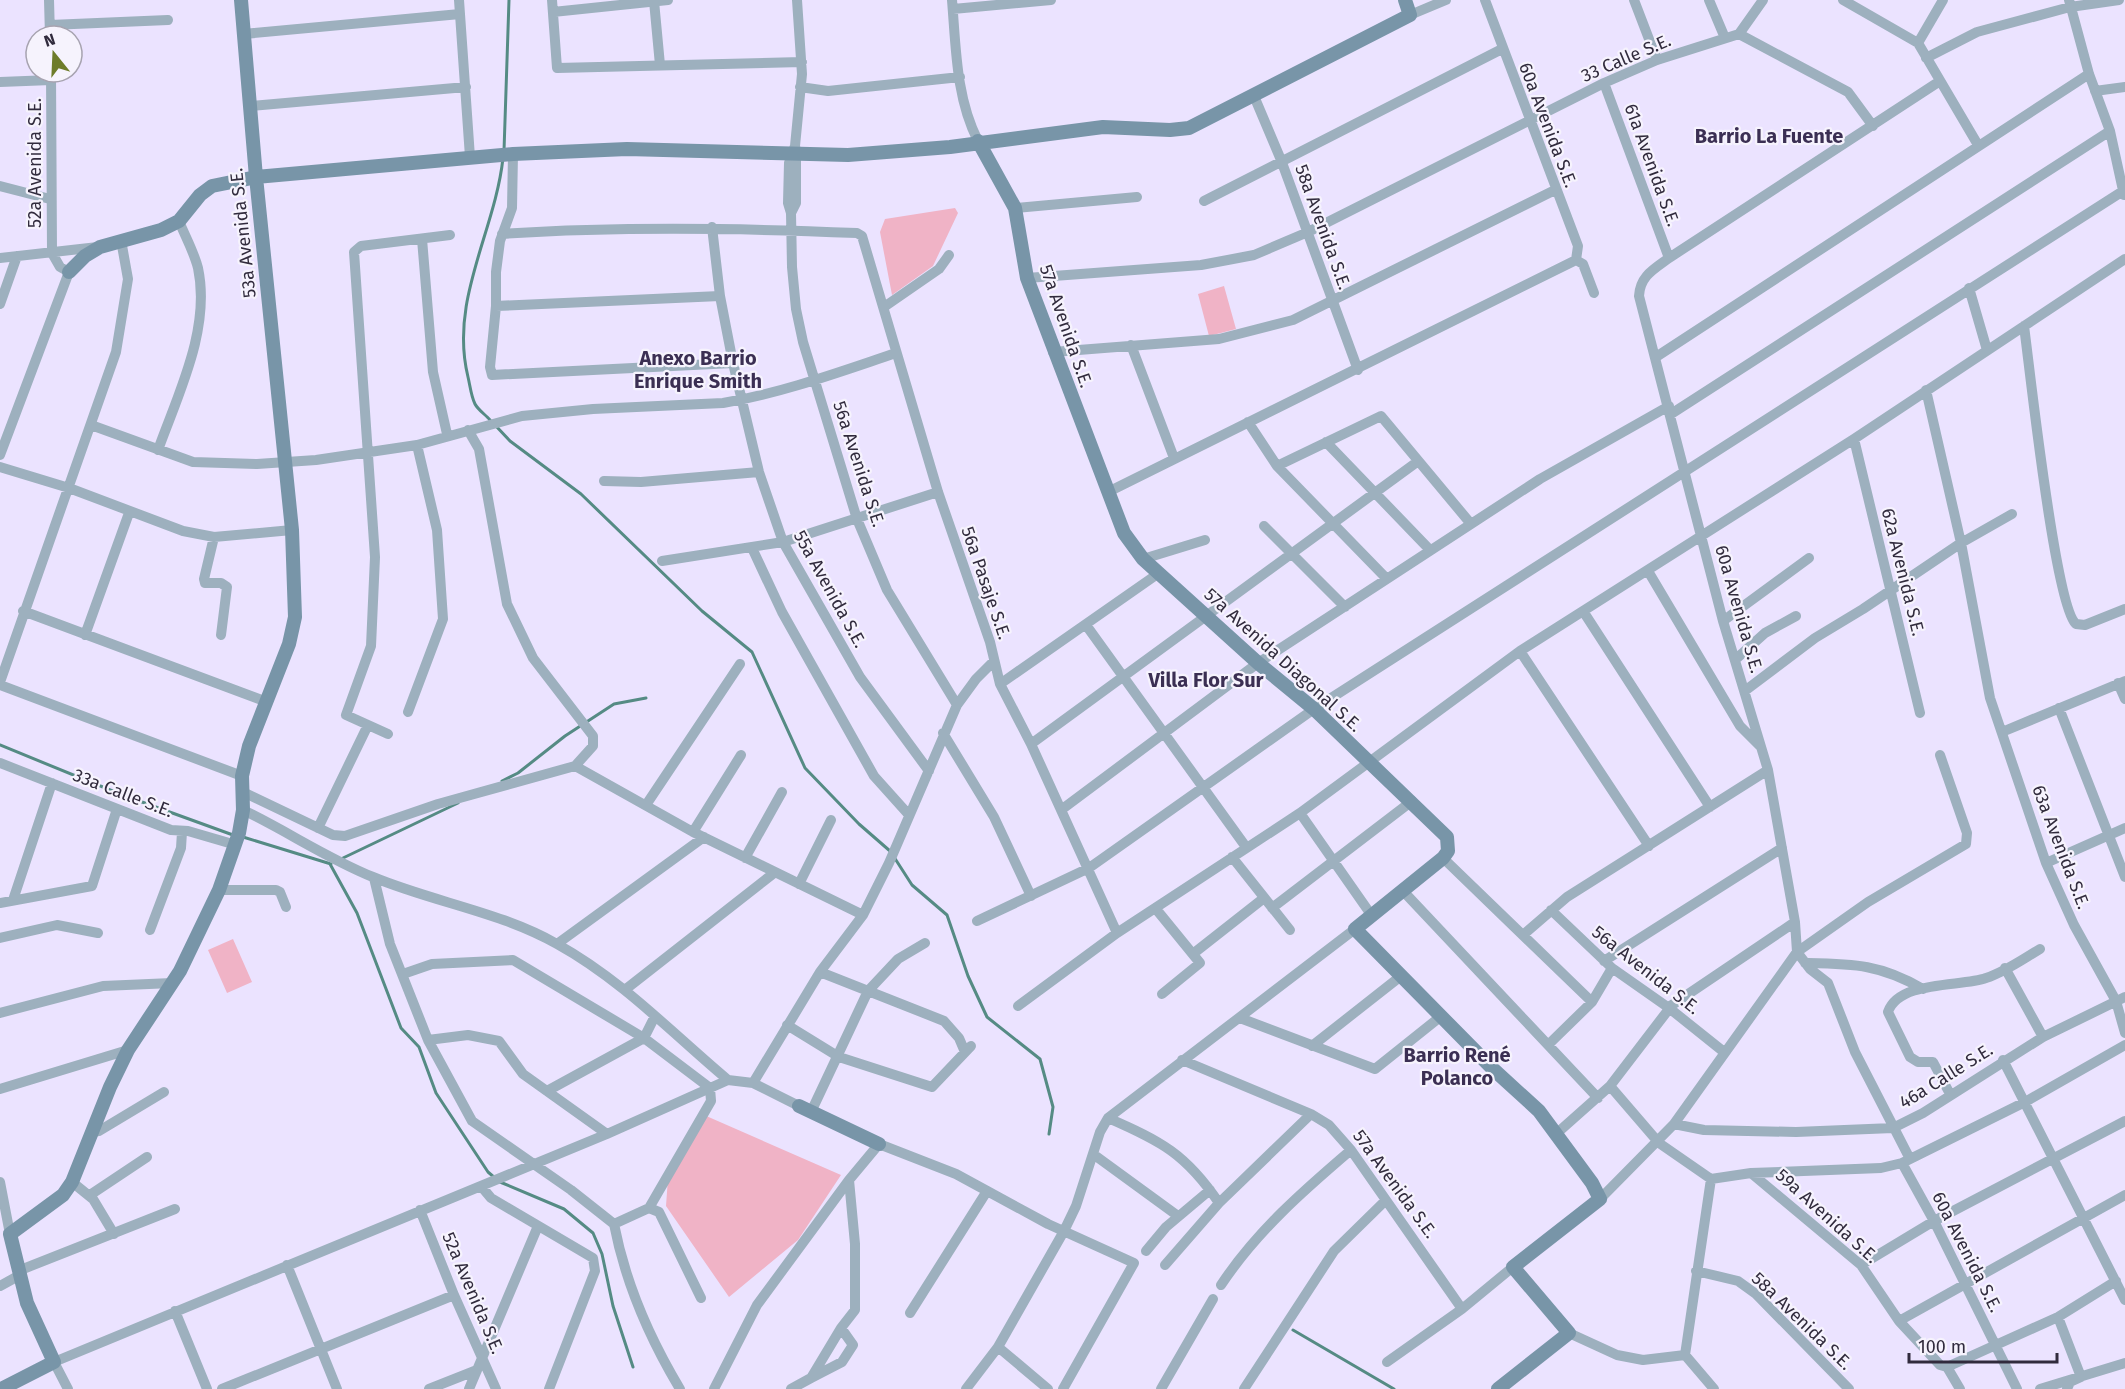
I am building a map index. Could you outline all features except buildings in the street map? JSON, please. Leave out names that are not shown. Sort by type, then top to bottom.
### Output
[{"type":"street","points":[[49,0],[50,24]]},
{"type":"street","name":"53a Avenida S.E.","points":[[72,1182],[128,1050],[172,983],[219,891],[237,840],[243,810],[242,776],[249,746],[288,644],[295,617],[292,530],[256,177],[241,0]]},
{"type":"street","points":[[459,0],[470,157]]},
{"type":"street","points":[[552,0],[557,68],[802,62]]},
{"type":"street","points":[[553,12],[668,0]]},
{"type":"street","name":"56a Avenida S.E.","points":[[796,0],[802,62],[795,151],[796,203],[791,213],[792,267],[796,309],[857,519],[888,590],[957,705]]},
{"type":"street","points":[[953,4],[1051,0]]},
{"type":"street","points":[[1405,0],[1410,15]]},
{"type":"street","points":[[0,258],[99,247],[161,230],[179,221],[200,195],[212,186],[256,177],[507,154],[627,148],[859,154],[950,147],[978,141],[1103,127],[1170,130],[1189,128],[1410,15],[1446,0]]},
{"type":"street","name":"60a Avenida S.E.","points":[[1485,0],[1528,119],[1578,246],[1579,254],[1575,260]]},
{"type":"street","points":[[1634,0],[1657,60]]},
{"type":"street","points":[[1709,0],[1725,38]]},
{"type":"street","points":[[1763,0],[1739,34],[1848,92],[1873,126]]},
{"type":"street","points":[[1843,0],[1858,4],[1918,44],[1978,145]]},
{"type":"street","points":[[1918,44],[1943,0]]},
{"type":"street","points":[[1926,58],[1977,32],[2069,4],[2119,0]]},
{"type":"street","points":[[654,2],[660,65]]},
{"type":"street","name":"57a Avenida S.E.","points":[[953,4],[960,77],[968,121],[1015,208],[1027,278],[1053,352],[1108,492]]},
{"type":"street","points":[[977,921],[1089,868],[1314,709],[1969,288],[2124,194],[2121,157],[2089,74],[2069,4]]},
{"type":"street","points":[[244,34],[460,14]]},
{"type":"street","points":[[84,27],[168,20]]},
{"type":"street","name":"33 Calle S.E.","points":[[1027,278],[1201,265],[1254,255],[1308,232],[1528,119],[1604,83],[1657,60],[1739,34]]},
{"type":"street","points":[[1204,201],[1502,49]]},
{"type":"street","points":[[1656,357],[2089,74]]},
{"type":"street","points":[[800,87],[828,91],[960,77]]},
{"type":"street","points":[[0,82],[24,79]]},
{"type":"street","points":[[1669,258],[1940,81]]},
{"type":"street","name":"61a Avenida S.E.","points":[[1604,83],[1669,258]]},
{"type":"street","name":"52a Avenida S.E.","points":[[51,84],[52,253]]},
{"type":"street","points":[[250,106],[466,87]]},
{"type":"street","points":[[2095,91],[2125,87]]},
{"type":"street","name":"58a Avenida S.E.","points":[[1254,96],[1281,160],[1358,370]]},
{"type":"street","points":[[1061,810],[1258,663],[1386,578],[1540,479],[1670,410],[2110,131]]},
{"type":"street","points":[[507,154],[512,208],[502,234],[496,272],[496,306],[490,366],[492,375],[733,363]]},
{"type":"street","points":[[0,186],[50,199]]},
{"type":"street","points":[[1053,352],[1219,339],[1293,320],[1555,190]]},
{"type":"street","points":[[1015,208],[1137,197]]},
{"type":"street","points":[[158,450],[196,339],[202,307],[198,268],[179,221]]},
{"type":"street","points":[[502,234],[598,227],[792,230]]},
{"type":"street","name":"55a Avenida S.E.","points":[[712,227],[720,296],[733,363],[744,399],[759,472],[783,542],[860,677],[929,771]]},
{"type":"street","name":"56a Pasaje S.E.","points":[[792,230],[857,233],[865,241],[938,492],[990,642],[1000,684],[1031,744],[1118,933]]},
{"type":"street","points":[[388,734],[346,715],[371,645],[375,558],[354,252],[361,246],[450,235]]},
{"type":"street","points":[[422,239],[433,372],[447,434]]},
{"type":"street","points":[[121,240],[128,279],[116,352],[23,611],[0,683],[242,776]]},
{"type":"street","points":[[0,455],[69,272],[85,256],[99,247]]},
{"type":"street","points":[[52,253],[60,267],[69,272]]},
{"type":"street","points":[[884,307],[939,269],[949,255]]},
{"type":"street","points":[[0,304],[17,256]]},
{"type":"street","name":"60a Avenida S.E.","points":[[1669,258],[1646,275],[1640,285],[1639,296],[1723,621],[1746,690],[1768,770],[1795,922],[1797,952],[1805,963],[1828,983],[1855,1052],[1893,1128],[1963,1284],[1997,1345],[2017,1389]]},
{"type":"street","points":[[1018,1006],[1118,933],[1300,813],[1520,651],[1854,439],[2125,259]]},
{"type":"street","points":[[1108,492],[1358,370],[1575,260],[1583,264],[1594,292]]},
{"type":"street","points":[[1969,288],[1987,350]]},
{"type":"street","points":[[496,306],[720,296]]},
{"type":"street","points":[[2024,327],[2054,540],[2067,611],[2076,624],[2085,625],[2125,609]]},
{"type":"street","points":[[1131,345],[1174,458]]},
{"type":"street","points":[[91,425],[193,462],[257,464],[285,462],[417,445],[447,434],[522,416],[593,409],[723,403],[815,380],[896,353]]},
{"type":"street","name":"63a Avenida S.E.","points":[[1926,390],[1961,543],[1990,698],[2046,863],[2074,925],[2121,999],[2125,1033]]},
{"type":"street","points":[[1277,466],[1380,416],[1471,524]]},
{"type":"street","points":[[1248,422],[1277,466],[1386,578]]},
{"type":"street","points":[[243,792],[318,828],[339,836],[354,835],[438,804],[575,766],[593,746],[593,736],[533,658],[507,604],[479,449],[470,429]]},
{"type":"street","name":"62a Avenida S.E.","points":[[1854,439],[1920,713]]},
{"type":"street","points":[[1326,442],[1430,550]]},
{"type":"street","points":[[408,712],[443,619],[437,530],[417,445]]},
{"type":"street","points":[[1031,744],[1417,462]]},
{"type":"street","points":[[0,467],[69,488],[129,513],[183,531],[214,537],[292,530]]},
{"type":"street","points":[[604,481],[641,482],[759,472]]},
{"type":"street","points":[[662,561],[783,542],[938,492]]},
{"type":"street","name":"57a Avenida Diagonal S.E.","points":[[1108,492],[1124,533],[1143,559],[1258,663],[1314,709],[1440,828],[1449,843],[1443,858]]},
{"type":"street","points":[[85,635],[129,513]]},
{"type":"street","points":[[1746,690],[1815,638],[1863,609],[1961,543],[2012,514]]},
{"type":"street","points":[[1264,526],[1345,607]]},
{"type":"street","points":[[214,537],[204,579],[205,583],[221,583],[227,587],[221,635]]},
{"type":"street","points":[[1143,559],[1205,540]]},
{"type":"street","points":[[752,548],[793,632],[874,776],[886,793],[909,815]]},
{"type":"street","points":[[1723,621],[1809,558]]},
{"type":"street","points":[[1648,571],[1740,726],[1762,748]]},
{"type":"street","points":[[1000,684],[1159,573]]},
{"type":"street","points":[[23,611],[267,702]]},
{"type":"street","points":[[1583,611],[1710,807]]},
{"type":"street","points":[[1736,659],[1765,633],[1796,616]]},
{"type":"street","points":[[1086,625],[1246,847]]},
{"type":"street","points":[[1520,651],[1649,846]]},
{"type":"street","points":[[753,1083],[820,972],[863,915],[889,863],[957,705],[976,679],[994,661]]},
{"type":"street","points":[[645,805],[740,664]]},
{"type":"street","points":[[2002,732],[2122,682],[2125,699]]},
{"type":"street","points":[[2060,708],[2107,836],[2125,878]]},
{"type":"street","points":[[318,828],[367,726]]},
{"type":"street","points":[[944,733],[994,817],[1031,896]]},
{"type":"street","points":[[693,832],[741,755]]},
{"type":"street","points":[[1387,1362],[1462,1309],[1600,1199],[1659,1143],[1797,952],[1868,902],[1966,844],[1967,833],[1940,755]]},
{"type":"street","name":"33a Calle S.E.","points":[[0,763],[182,832],[188,831],[237,840]]},
{"type":"street","points":[[575,766],[693,832],[863,915]]},
{"type":"street","points":[[1523,935],[1567,897],[1768,770]]},
{"type":"street","points":[[13,900],[52,783]]},
{"type":"street","points":[[746,858],[782,792]]},
{"type":"street","points":[[1272,908],[1412,801]]},
{"type":"street","points":[[0,903],[92,886],[117,809]]},
{"type":"street","points":[[243,810],[374,878],[517,926],[557,944],[626,989],[728,1080]]},
{"type":"street","points":[[1300,813],[1336,861],[1372,916]]},
{"type":"street","points":[[799,884],[831,820]]},
{"type":"street","points":[[2046,863],[2125,828]]},
{"type":"street","points":[[150,930],[181,848],[182,832]]},
{"type":"street","points":[[557,944],[704,837]]},
{"type":"street","points":[[1549,1044],[1592,1002],[1608,965],[1782,848]]},
{"type":"street","points":[[1232,857],[1290,930]]},
{"type":"street","points":[[966,1389],[998,1347],[1064,1231],[1108,1118],[1404,892],[1443,858],[1592,1002]]},
{"type":"street","points":[[626,989],[774,873]]},
{"type":"street","points":[[374,878],[390,944],[428,1040],[472,1121],[571,1190],[614,1224],[619,1251],[661,1357],[680,1389]]},
{"type":"street","points":[[219,891],[276,890],[280,892],[286,908]]},
{"type":"street","points":[[1404,892],[1598,1098]]},
{"type":"street","points":[[1194,953],[1264,898]]},
{"type":"street","points":[[1156,909],[1200,963],[1162,994]]},
{"type":"street","name":"56a Avenida S.E.","points":[[1551,910],[1608,965],[1669,1008],[1724,1052]]},
{"type":"street","points":[[1556,1134],[1610,1086],[1669,1008],[1795,922]]},
{"type":"street","points":[[0,938],[57,925],[98,933]]},
{"type":"street","points":[[1355,928],[1440,1017],[1493,1069],[1526,1097],[1556,1134],[1600,1199]]},
{"type":"street","points":[[805,1109],[839,1057],[868,992],[898,959],[925,943]]},
{"type":"street","points":[[1950,1094],[1933,1062],[1918,1062],[1910,1057],[1888,1012],[1894,1002],[1923,989],[1945,983],[1986,978],[2040,949]]},
{"type":"street","points":[[403,974],[432,964],[513,960],[644,1038],[710,1088],[711,1101],[649,1209],[614,1224]]},
{"type":"street","points":[[1805,963],[1847,963],[1875,968],[1896,973],[1923,989]]},
{"type":"street","points":[[2006,968],[2043,1036]]},
{"type":"street","points":[[787,1024],[839,1057],[932,1088],[968,1049],[944,1021],[820,972]]},
{"type":"street","points":[[1312,1046],[1401,976]]},
{"type":"street","points":[[0,1012],[103,986],[172,983]]},
{"type":"street","name":"46a Calle S.E.","points":[[1674,1124],[1704,1130],[1784,1132],[1893,1128],[1923,1113],[2043,1036],[2121,999]]},
{"type":"street","points":[[547,1091],[644,1038],[655,1016]]},
{"type":"street","points":[[1240,1017],[1375,1069],[1440,1017]]},
{"type":"street","points":[[428,1040],[442,1036],[468,1035],[499,1041],[523,1074],[607,1134]]},
{"type":"street","points":[[1610,1086],[1659,1143],[1711,1179],[1751,1173],[1881,1168],[1906,1161],[2025,1102],[2125,1045]]},
{"type":"street","points":[[0,1089],[128,1050]]},
{"type":"street","name":"57a Avenida S.E.","points":[[1182,1060],[1311,1114],[1329,1125],[1351,1150],[1462,1309]]},
{"type":"street","points":[[2003,1060],[2125,1300]]},
{"type":"street","points":[[1,1389],[54,1362],[533,1165],[728,1080],[753,1083],[879,1144],[956,1173],[1064,1231],[1134,1263],[1063,1389]]},
{"type":"street","points":[[92,1132],[99,1131],[164,1092]]},
{"type":"street","points":[[1165,1265],[1219,1203],[1311,1114]]},
{"type":"street","points":[[1108,1118],[1168,1146],[1202,1178],[1219,1203]]},
{"type":"street","points":[[1861,1265],[1934,1221],[2125,1121]]},
{"type":"street","points":[[714,1389],[757,1305],[849,1180],[879,1144]]},
{"type":"street","points":[[1221,1285],[1242,1254],[1285,1207],[1351,1150]]},
{"type":"street","points":[[1093,1154],[1178,1216]]},
{"type":"street","points":[[90,1195],[147,1157]]},
{"type":"street","name":"59a Avenida S.E.","points":[[1751,1173],[1861,1265],[1899,1321],[1940,1365],[1947,1367],[1960,1389]]},
{"type":"street","points":[[1711,1179],[1684,1355],[1714,1389]]},
{"type":"street","points":[[811,1378],[841,1328],[855,1310],[855,1244],[849,1180]]},
{"type":"street","points":[[0,1182],[27,1303],[68,1389]]},
{"type":"street","points":[[10,1234],[63,1195],[72,1182],[90,1195],[114,1234]]},
{"type":"street","points":[[481,1186],[490,1198],[593,1258],[595,1271],[549,1389]]},
{"type":"street","points":[[1146,1251],[1178,1216],[1210,1190]]},
{"type":"street","points":[[910,1312],[987,1191]]},
{"type":"street","points":[[1899,1321],[2125,1195]]},
{"type":"street","points":[[1249,1387],[1334,1251],[1385,1201]]},
{"type":"street","points":[[0,1286],[19,1273],[175,1209]]},
{"type":"street","points":[[649,1209],[659,1212],[701,1298]]},
{"type":"street","name":"52a Avenida S.E.","points":[[420,1210],[454,1295],[496,1389]]},
{"type":"street","points":[[469,1389],[538,1226]]},
{"type":"street","points":[[287,1266],[337,1389]]},
{"type":"street","points":[[1513,1267],[1569,1333],[1617,1355],[1643,1360],[1684,1355]]},
{"type":"street","name":"58a Avenida S.E.","points":[[1696,1271],[1738,1281],[1756,1294],[1849,1389]]},
{"type":"street","points":[[1947,1367],[2058,1317],[2116,1281]]},
{"type":"street","points":[[222,1389],[454,1295]]},
{"type":"street","points":[[1161,1389],[1213,1299]]},
{"type":"street","points":[[175,1311],[207,1389]]},
{"type":"street","points":[[2058,1317],[2081,1377]]},
{"type":"street","points":[[791,1389],[842,1362],[853,1345],[841,1328]]},
{"type":"street","points":[[1498,1389],[1569,1333]]},
{"type":"street","points":[[998,1347],[1048,1389]]},
{"type":"street","points":[[2040,1389],[2125,1363]]},
{"type":"street","points":[[429,1389],[477,1370]]},
{"type":"street","points":[[2067,1389],[2070,1382],[2081,1377]]},
{"type":"shaded area","points":[[955,208],[958,213],[933,266],[892,295],[880,232],[885,219]]},
{"type":"shaded area","points":[[1224,286],[1236,329],[1209,336],[1198,294]]},
{"type":"shaded area","points":[[233,939],[252,982],[227,993],[208,950]]},
{"type":"shaded area","points":[[704,1115],[841,1175],[798,1240],[729,1297],[666,1206],[668,1178]]},
{"type":"waterway","points":[[504,151],[509,0]]},
{"type":"waterway","points":[[490,420],[476,406],[472,394],[464,349],[464,321],[475,266],[491,213],[503,158]]},
{"type":"waterway","points":[[495,425],[510,441],[581,494],[702,611],[752,652],[805,768],[859,824],[890,851]]},
{"type":"waterway","points":[[502,781],[518,773],[565,736],[614,704],[646,698]]},
{"type":"waterway","points":[[0,745],[120,794],[233,835]]},
{"type":"waterway","points":[[343,858],[458,803]]},
{"type":"waterway","points":[[243,837],[331,864]]},
{"type":"waterway","points":[[894,857],[912,885],[947,915],[968,976],[987,1017],[1040,1059],[1053,1107],[1049,1134]]},
{"type":"waterway","points":[[330,864],[357,913],[401,1028],[419,1047],[436,1093],[488,1172],[495,1178]]},
{"type":"waterway","points":[[500,1182],[564,1209],[593,1233],[602,1254],[613,1306],[633,1367]]},
{"type":"waterway","points":[[1293,1330],[1394,1389]]},
{"type":"district","name":"Barrio La Fuente","points":[[1769,136]]},
{"type":"district","name":"Anexo Barrio Enrique Smith","points":[[698,370]]},
{"type":"district","name":"Villa Flor Sur","points":[[1206,680]]},
{"type":"district","name":"Barrio René Polanco","points":[[1457,1066]]}]
